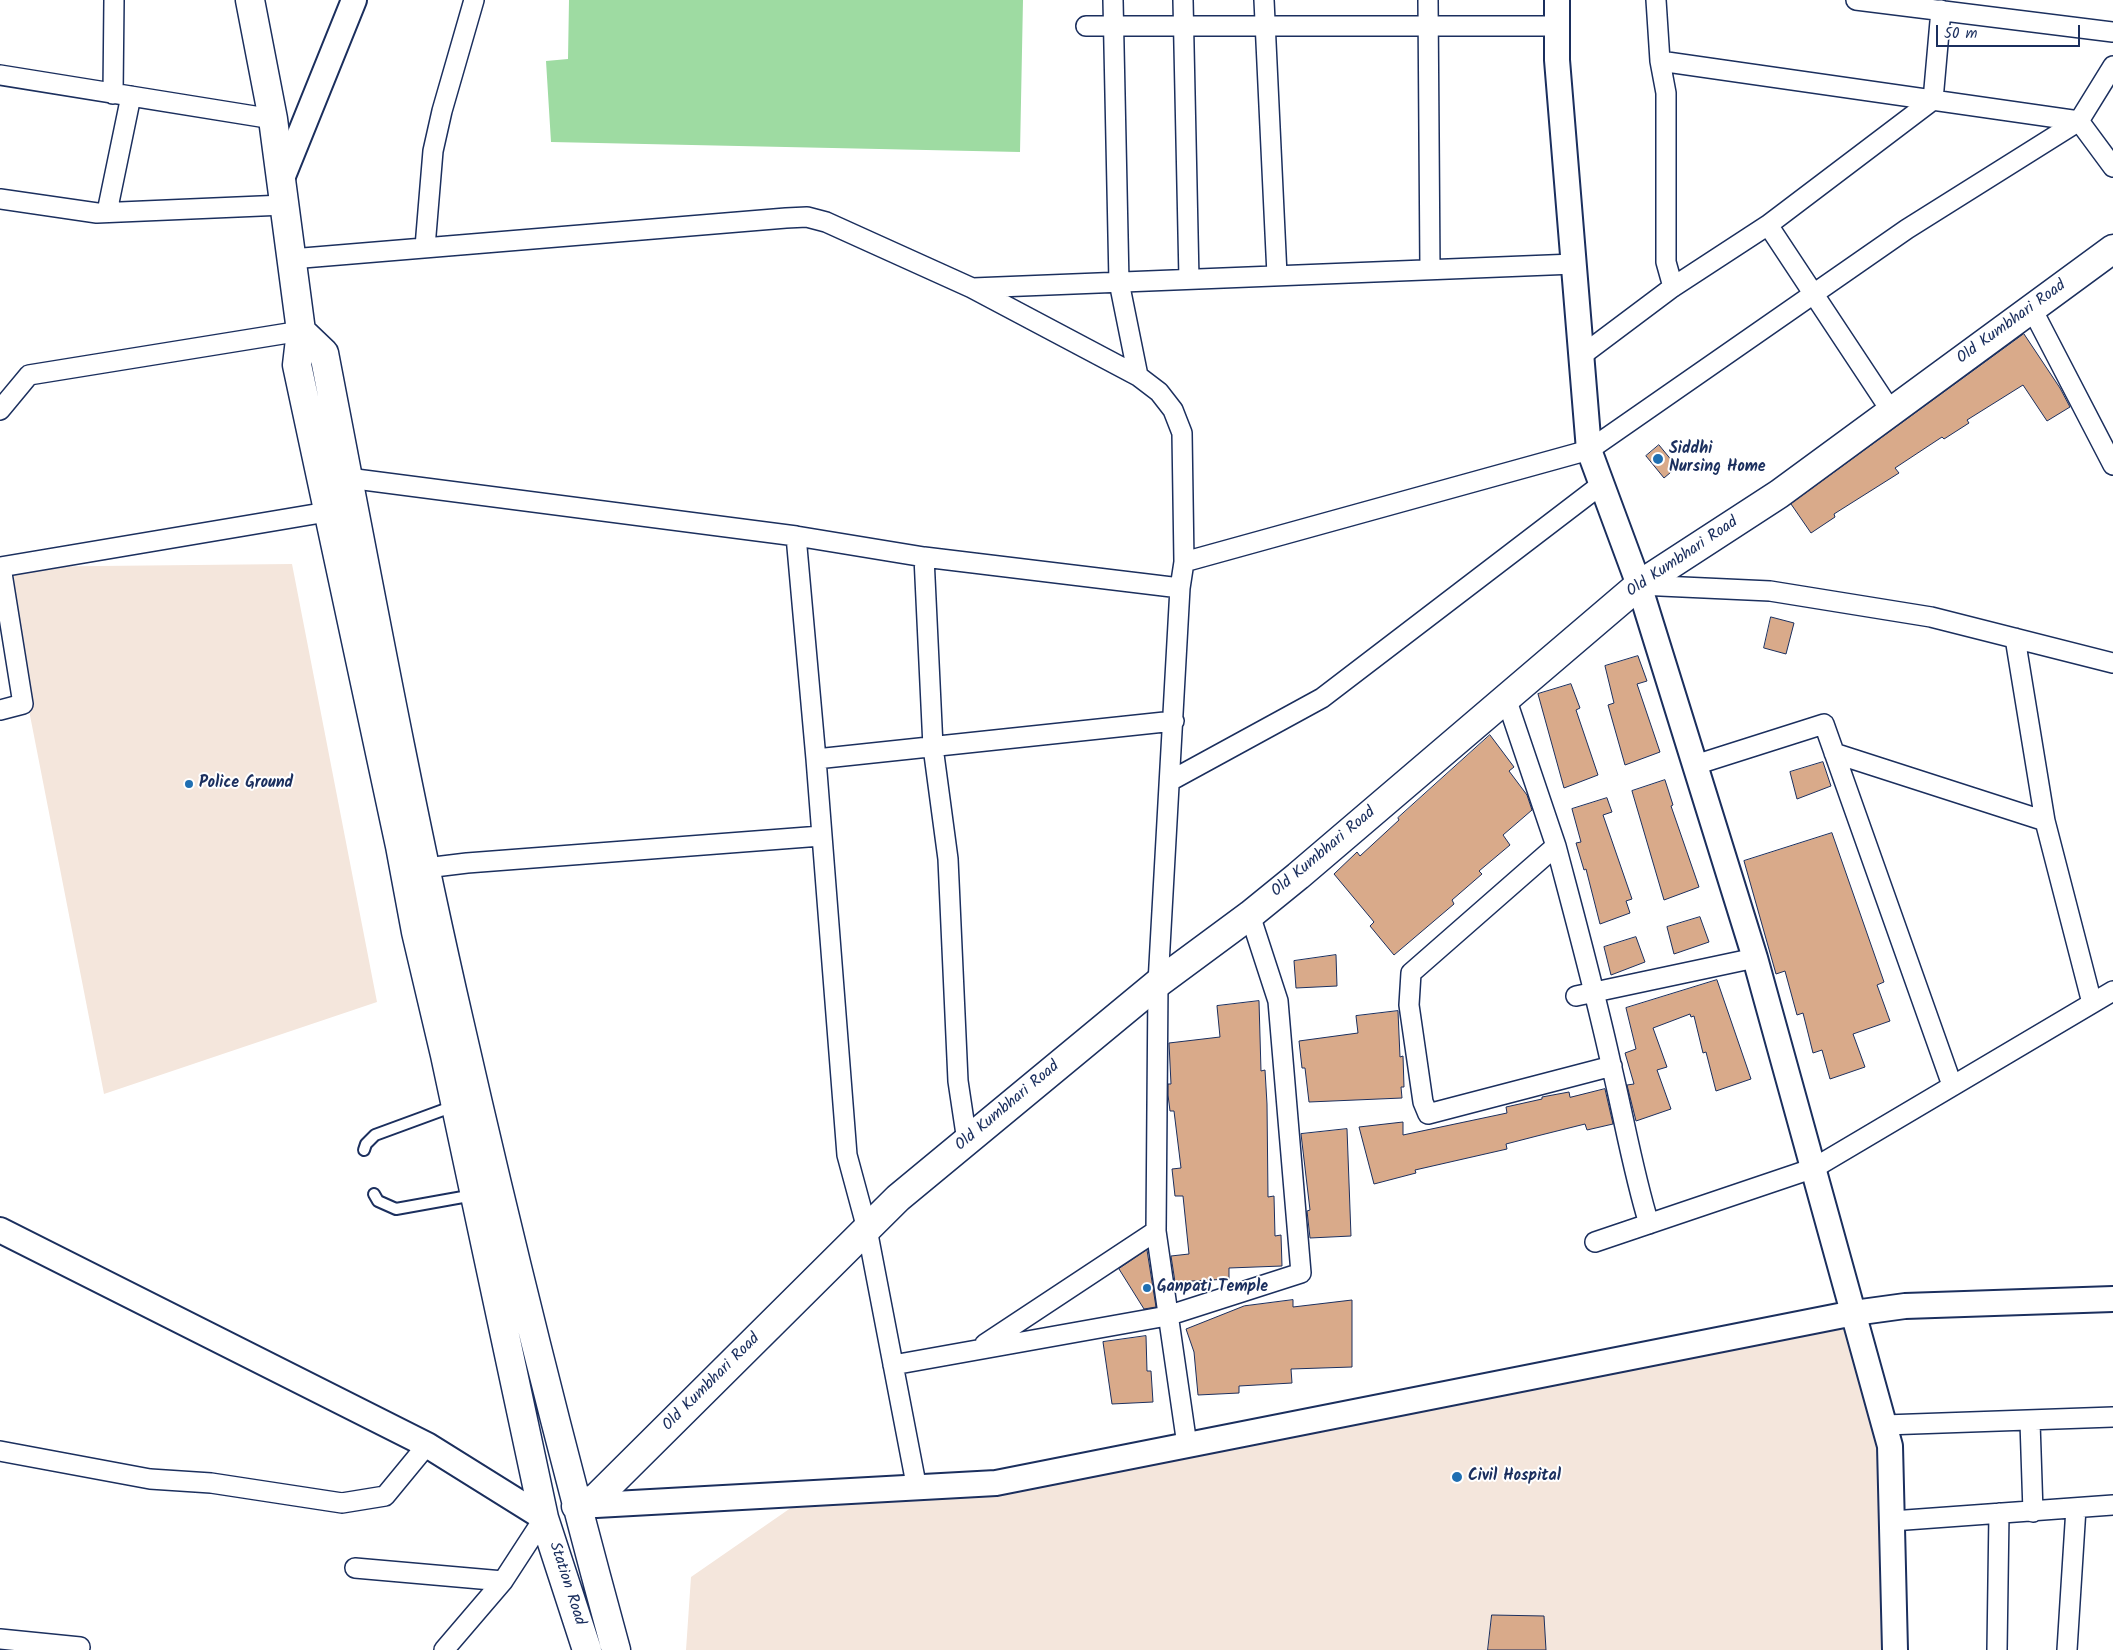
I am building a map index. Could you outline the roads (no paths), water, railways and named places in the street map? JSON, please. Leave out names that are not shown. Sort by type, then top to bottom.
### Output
[{"type":"main road","name":"Station Road","points":[[250,0],[273,119],[301,331],[297,365],[327,512],[400,846],[416,932],[456,1105],[544,1518],[587,1650]]},
{"type":"main road","name":"Old Kumbhari Road","points":[[576,1506],[596,1498],[898,1198],[1158,983],[1250,915],[1639,585],[1779,494],[2113,249]]},
{"type":"main road","points":[[301,331],[324,353],[426,868],[459,1021],[576,1506],[616,1650]]},
{"type":"street","points":[[106,212],[122,95],[114,0]]},
{"type":"street","points":[[0,199],[97,213],[283,193],[354,0]]},
{"type":"street","points":[[425,247],[433,151],[442,111],[474,0]]},
{"type":"street","points":[[1113,0],[1119,282],[1138,376]]},
{"type":"street","points":[[1183,0],[1189,279]]},
{"type":"street","points":[[1264,0],[1277,276]]},
{"type":"street","points":[[1428,0],[1430,269]]},
{"type":"street","points":[[1557,0],[1557,60],[1589,450],[1639,585],[1755,958],[1885,1425],[1890,1446],[1895,1650]]},
{"type":"street","points":[[1656,0],[1660,61],[1666,93],[1666,262],[1673,287]]},
{"type":"street","points":[[1856,0],[1941,10],[1973,7],[2113,32]]},
{"type":"street","points":[[1581,356],[1673,287],[1768,225],[1933,100],[1941,10]]},
{"type":"street","points":[[1086,26],[1557,26]]},
{"type":"street","points":[[1660,61],[2079,121],[2113,167]]},
{"type":"street","points":[[1184,562],[1589,450],[1907,229],[2079,121],[2113,66]]},
{"type":"street","points":[[0,75],[273,119]]},
{"type":"street","points":[[291,259],[807,217],[826,222],[972,288],[1138,376],[1159,392],[1173,410],[1182,433],[1184,562],[1180,588],[1158,983],[1156,1231],[1186,1445]]},
{"type":"street","points":[[1768,225],[1891,411]]},
{"type":"street","points":[[972,288],[1574,264]]},
{"type":"street","points":[[2032,308],[2113,465]]},
{"type":"street","points":[[0,410],[29,375],[301,331]]},
{"type":"street","points":[[348,478],[796,536],[924,557],[1180,588]]},
{"type":"street","points":[[1170,781],[1322,698],[1602,484]]},
{"type":"street","points":[[0,710],[23,704],[0,564],[327,512]]},
{"type":"street","points":[[796,536],[816,759],[847,1155],[867,1229],[917,1489]]},
{"type":"street","points":[[924,557],[933,747],[948,859],[958,1081],[967,1141]]},
{"type":"street","points":[[1639,585],[1770,591],[1931,617],[2113,663]]},
{"type":"street","points":[[2015,638],[2045,820],[2092,1004]]},
{"type":"street","points":[[1506,698],[1556,846],[1595,992],[1638,1190],[1649,1224]]},
{"type":"street","points":[[816,759],[1174,721]]},
{"type":"street","points":[[1695,765],[1824,724],[1952,1085]]},
{"type":"street","points":[[1834,753],[2045,820]]},
{"type":"street","points":[[426,868],[821,836]]},
{"type":"street","points":[[1556,846],[1410,973],[1409,1006],[1422,1102],[1428,1114],[1612,1066]]},
{"type":"street","points":[[893,1365],[978,1348],[1167,1316],[1301,1273],[1278,1001],[1250,915]]},
{"type":"street","points":[[1576,996],[1755,958]]},
{"type":"street","points":[[1595,1242],[1814,1168],[2113,991]]},
{"type":"street","points":[[0,1230],[427,1445],[544,1518],[503,1581],[444,1650]]},
{"type":"street","points":[[978,1348],[1156,1231]]},
{"type":"street","points":[[576,1506],[917,1489],[996,1483],[1854,1313],[1905,1306],[2113,1299]]},
{"type":"street","points":[[1885,1425],[2030,1422],[2113,1417]]},
{"type":"street","points":[[2030,1422],[2032,1512]]},
{"type":"street","points":[[0,1451],[150,1480],[211,1483],[342,1503],[385,1496],[427,1445]]},
{"type":"street","points":[[1892,1521],[2113,1505]]},
{"type":"street","points":[[2067,1650],[2076,1508]]},
{"type":"street","points":[[1997,1650],[1999,1513]]},
{"type":"street","points":[[355,1568],[503,1581]]},
{"type":"street","points":[[0,1639],[84,1649]]},
{"type":"lane","points":[[364,1150],[366,1144],[375,1135],[456,1105]]},
{"type":"lane","points":[[374,1194],[378,1201],[396,1208],[475,1195]]},
{"type":"place","name":"Siddhi Nursing Home","points":[[1658,459]]},
{"type":"place","name":"Police Ground","points":[[189,784]]},
{"type":"place","name":"Ganpati Temple","points":[[1147,1288]]},
{"type":"place","name":"Civil Hospital","points":[[1457,1477]]}]
